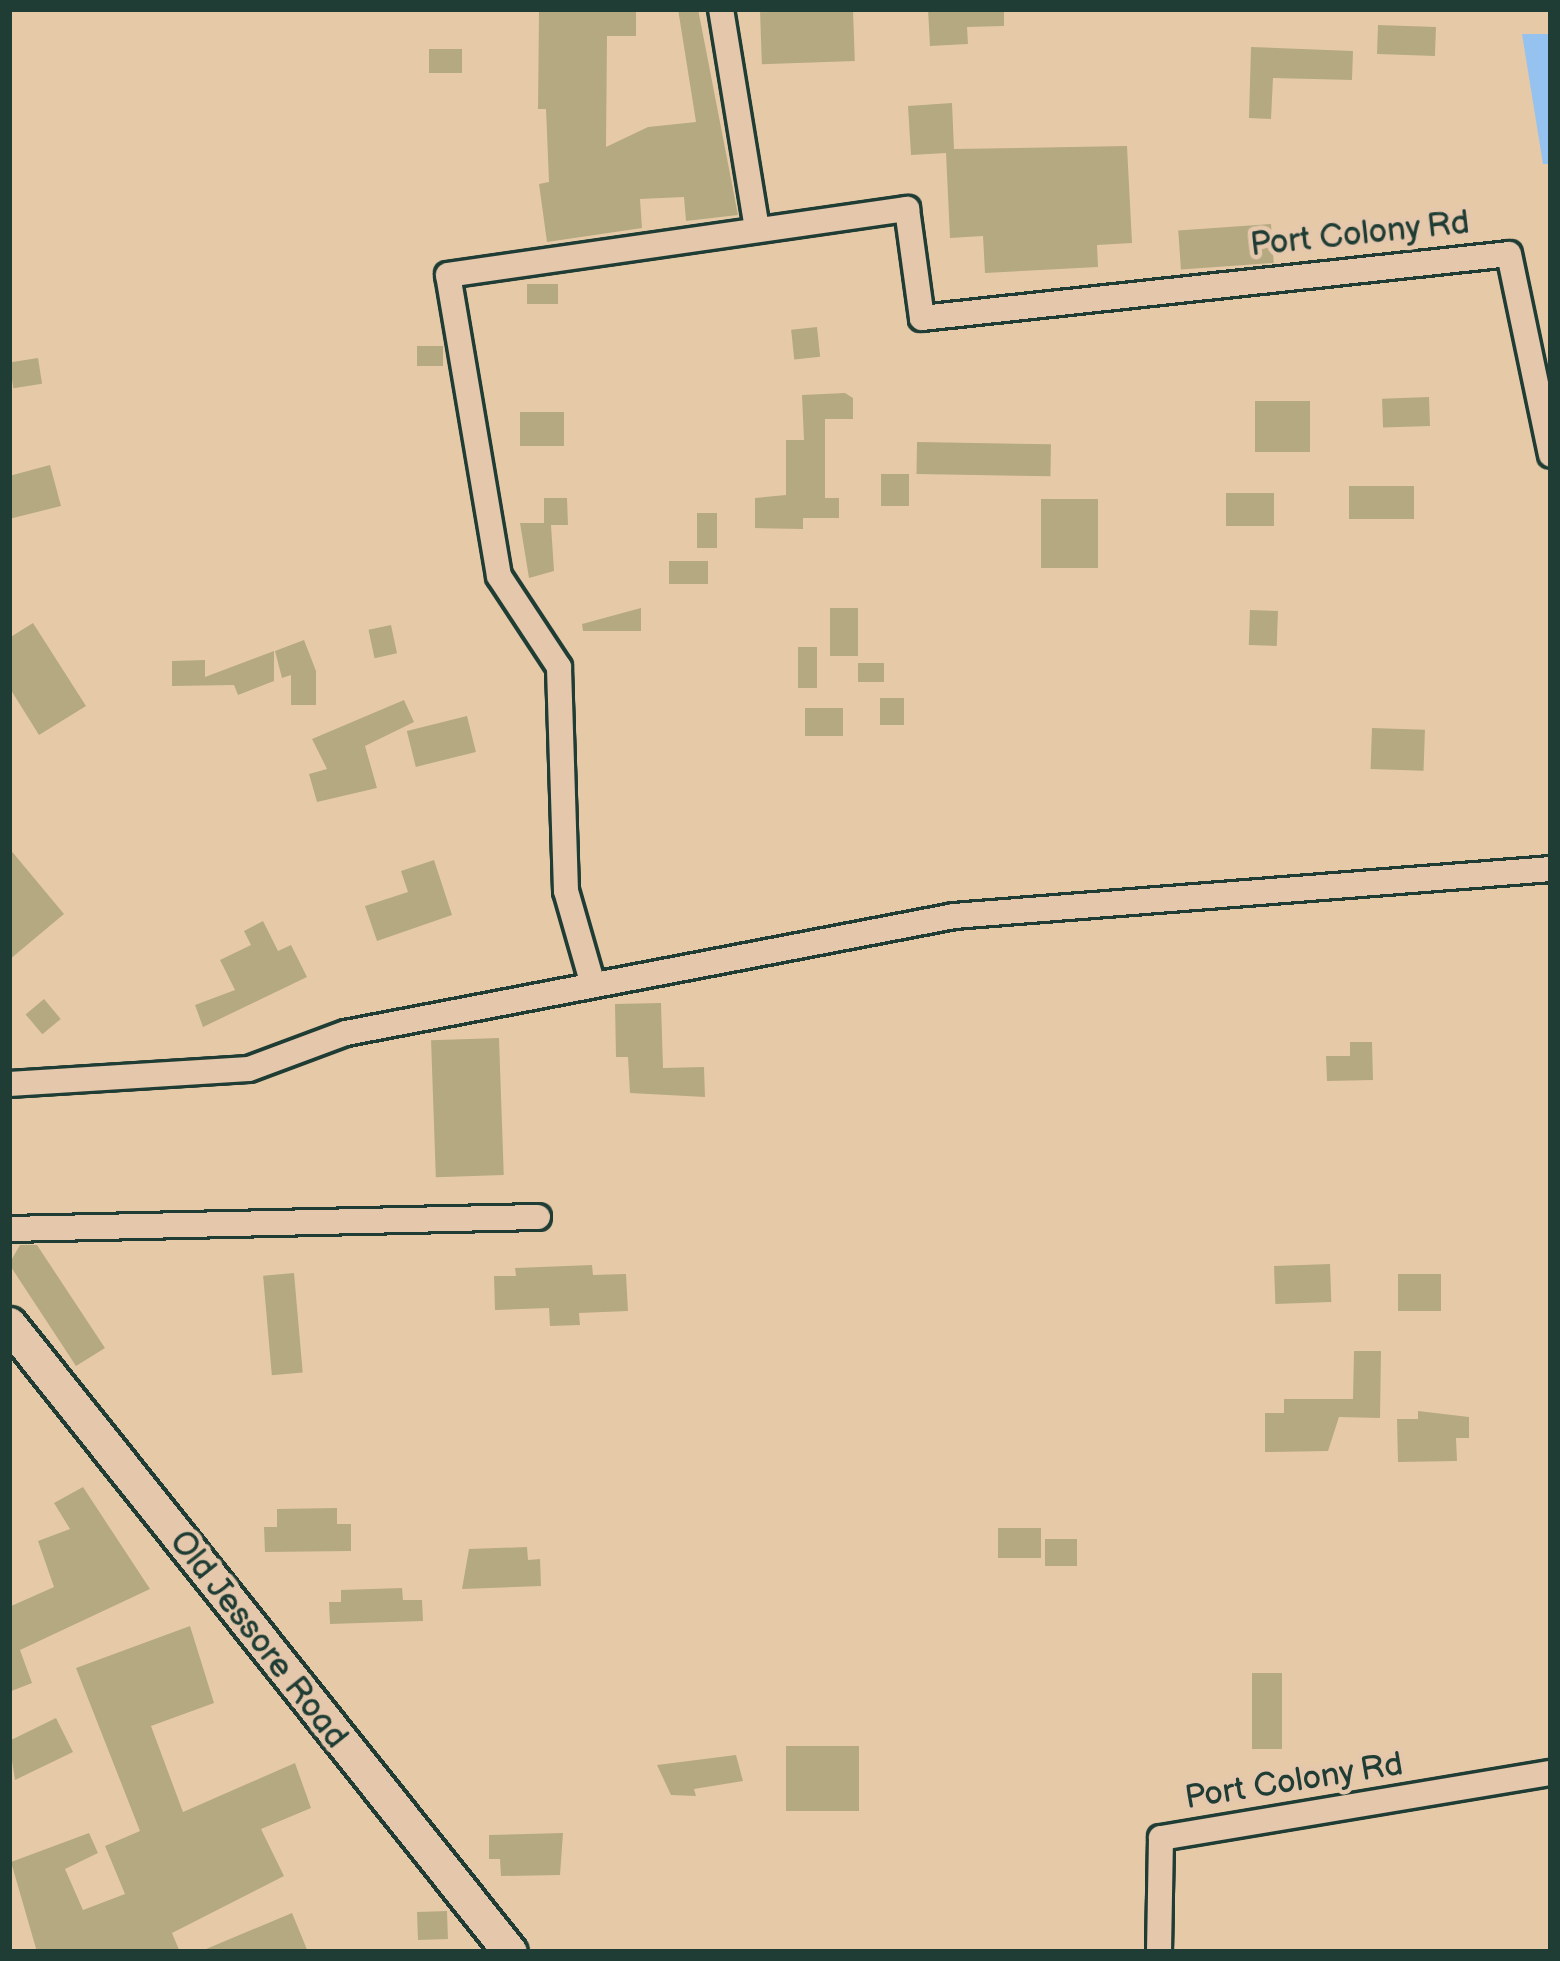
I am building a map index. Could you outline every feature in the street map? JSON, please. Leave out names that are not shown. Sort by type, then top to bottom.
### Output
[{"type":"main road","name":"Old Jessore Road","points":[[9,1324],[509,1952]]},
{"type":"street","points":[[593,985],[566,891],[559,667],[500,576],[448,275],[757,227],[722,9]]},
{"type":"street","name":"Port Colony Rd","points":[[757,227],[907,209],[922,318],[1084,295],[1509,254],[1551,455]]},
{"type":"street","points":[[9,1084],[249,1069],[346,1033],[954,916],[1551,868]]},
{"type":"street","points":[[9,1229],[538,1217]]},
{"type":"street","name":"Port Colony Rd","points":[[1159,1952],[1161,1838],[1551,1773]]},
{"type":"water","points":[[1522,34],[1551,34],[1551,164],[1543,164]]},
{"type":"building","points":[[539,9],[636,9],[636,36],[607,36],[606,147],[648,127],[696,122],[678,9],[698,9],[738,215],[686,221],[684,197],[640,199],[642,228],[547,242],[539,184],[549,182],[546,109],[538,109]]},
{"type":"building","points":[[853,9],[855,61],[762,64],[760,12]]},
{"type":"building","points":[[928,9],[1004,9],[1004,26],[967,27],[968,44],[930,46]]},
{"type":"building","points":[[1378,25],[1436,27],[1435,56],[1377,54]]},
{"type":"building","points":[[1251,47],[1353,51],[1352,80],[1273,78],[1271,119],[1249,118]]},
{"type":"building","points":[[429,49],[462,49],[462,73],[429,73]]},
{"type":"building","points":[[952,103],[954,149],[1127,146],[1132,243],[1097,245],[1098,267],[985,273],[983,236],[950,238],[946,153],[911,155],[908,106]]},
{"type":"building","points":[[1271,224],[1274,263],[1181,269],[1178,230]]},
{"type":"building","points":[[527,284],[558,284],[558,304],[527,304]]},
{"type":"building","points":[[817,327],[820,357],[794,360],[791,330]]},
{"type":"building","points":[[417,346],[443,346],[443,366],[417,366]]},
{"type":"building","points":[[38,358],[42,384],[13,388],[9,363]]},
{"type":"building","points":[[845,393],[853,398],[853,419],[825,419],[825,498],[839,498],[839,518],[803,518],[803,529],[755,528],[755,498],[786,495],[786,440],[804,440],[802,395]]},
{"type":"building","points":[[1429,397],[1430,426],[1383,428],[1382,399]]},
{"type":"building","points":[[1255,401],[1310,401],[1310,452],[1255,452]]},
{"type":"building","points":[[520,412],[564,412],[564,446],[520,446]]},
{"type":"building","points":[[917,442],[1051,444],[1050,476],[916,474]]},
{"type":"building","points":[[50,465],[61,506],[9,519],[9,476]]},
{"type":"building","points":[[881,474],[909,474],[909,506],[881,506]]},
{"type":"building","points":[[1349,486],[1414,486],[1414,519],[1349,519]]},
{"type":"building","points":[[1226,493],[1274,493],[1274,526],[1226,526]]},
{"type":"building","points":[[544,498],[567,498],[568,525],[551,525],[554,571],[529,578],[520,523],[544,523]]},
{"type":"building","points":[[1041,499],[1098,499],[1098,568],[1041,568]]},
{"type":"building","points":[[697,513],[717,513],[717,548],[697,548]]},
{"type":"building","points":[[669,561],[708,561],[708,584],[669,584]]},
{"type":"building","points":[[641,608],[641,631],[583,631],[582,624]]},
{"type":"building","points":[[830,608],[858,608],[858,656],[830,656]]},
{"type":"building","points":[[1250,610],[1278,611],[1277,646],[1249,645]]},
{"type":"building","points":[[33,623],[86,706],[39,735],[9,687],[9,638]]},
{"type":"building","points":[[391,625],[397,653],[375,658],[369,630]]},
{"type":"building","points":[[304,640],[316,671],[316,705],[291,705],[291,675],[282,678],[275,651]]},
{"type":"building","points":[[798,647],[817,647],[817,688],[798,688]]},
{"type":"building","points":[[274,651],[274,681],[238,695],[234,685],[172,686],[172,661],[205,660],[205,677]]},
{"type":"building","points":[[858,663],[884,663],[884,682],[858,682]]},
{"type":"building","points":[[880,698],[904,698],[904,725],[880,725]]},
{"type":"building","points":[[404,700],[414,722],[365,746],[377,788],[317,802],[309,774],[327,769],[312,739]]},
{"type":"building","points":[[805,708],[843,708],[843,736],[805,736]]},
{"type":"building","points":[[467,716],[476,752],[416,767],[407,731]]},
{"type":"building","points":[[1372,728],[1425,730],[1424,771],[1371,769]]},
{"type":"building","points":[[9,848],[64,914],[9,960]]},
{"type":"building","points":[[434,860],[452,915],[377,941],[365,906],[408,892],[401,871]]},
{"type":"building","points":[[263,921],[278,951],[291,945],[307,977],[203,1027],[195,1005],[235,990],[220,960],[251,945],[244,931]]},
{"type":"building","points":[[44,999],[61,1019],[42,1034],[26,1014]]},
{"type":"building","points":[[661,1003],[663,1068],[704,1067],[705,1097],[630,1093],[628,1057],[616,1057],[615,1004]]},
{"type":"building","points":[[499,1038],[504,1175],[436,1177],[431,1040]]},
{"type":"building","points":[[1350,1042],[1372,1042],[1373,1080],[1327,1081],[1326,1056],[1350,1056]]},
{"type":"building","points":[[20,1245],[37,1245],[105,1348],[76,1366],[9,1264]]},
{"type":"building","points":[[1330,1264],[1331,1302],[1275,1304],[1274,1266]]},
{"type":"building","points":[[592,1265],[593,1275],[626,1274],[628,1311],[579,1313],[580,1325],[550,1326],[549,1308],[495,1310],[494,1276],[516,1276],[515,1268]]},
{"type":"building","points":[[294,1273],[303,1373],[272,1375],[263,1276]]},
{"type":"building","points":[[1398,1274],[1441,1274],[1441,1311],[1398,1311]]},
{"type":"building","points":[[1354,1351],[1381,1351],[1380,1418],[1339,1417],[1328,1451],[1265,1452],[1265,1413],[1284,1413],[1284,1399],[1353,1399]]},
{"type":"building","points":[[1418,1411],[1469,1417],[1469,1438],[1456,1438],[1457,1461],[1398,1462],[1397,1419],[1418,1419]]},
{"type":"building","points":[[83,1487],[150,1589],[20,1650],[32,1683],[9,1692],[9,1607],[54,1587],[38,1541],[70,1529],[54,1503]]},
{"type":"building","points":[[337,1508],[337,1524],[351,1524],[351,1551],[265,1552],[264,1527],[277,1527],[277,1509]]},
{"type":"building","points":[[998,1528],[1041,1528],[1041,1558],[998,1558]]},
{"type":"building","points":[[1045,1539],[1077,1539],[1077,1566],[1045,1566]]},
{"type":"building","points":[[527,1547],[528,1560],[540,1559],[541,1586],[462,1589],[469,1549]]},
{"type":"building","points":[[402,1588],[403,1600],[422,1600],[423,1621],[330,1624],[329,1602],[341,1602],[341,1590]]},
{"type":"building","points":[[190,1626],[214,1703],[151,1726],[183,1812],[295,1763],[311,1808],[261,1829],[284,1876],[172,1933],[180,1952],[37,1952],[11,1862],[89,1833],[98,1853],[65,1869],[83,1910],[125,1894],[105,1846],[140,1831],[76,1668]]},
{"type":"building","points":[[1252,1673],[1282,1673],[1282,1749],[1252,1749]]},
{"type":"building","points":[[56,1718],[73,1752],[15,1780],[9,1741]]},
{"type":"building","points":[[786,1746],[859,1746],[859,1811],[786,1811]]},
{"type":"building","points":[[736,1755],[743,1781],[694,1789],[696,1796],[671,1795],[657,1765]]},
{"type":"building","points":[[563,1833],[560,1875],[501,1876],[500,1859],[489,1859],[489,1835]]},
{"type":"building","points":[[447,1911],[448,1939],[418,1940],[417,1912]]},
{"type":"building","points":[[292,1913],[308,1952],[199,1952]]}]
